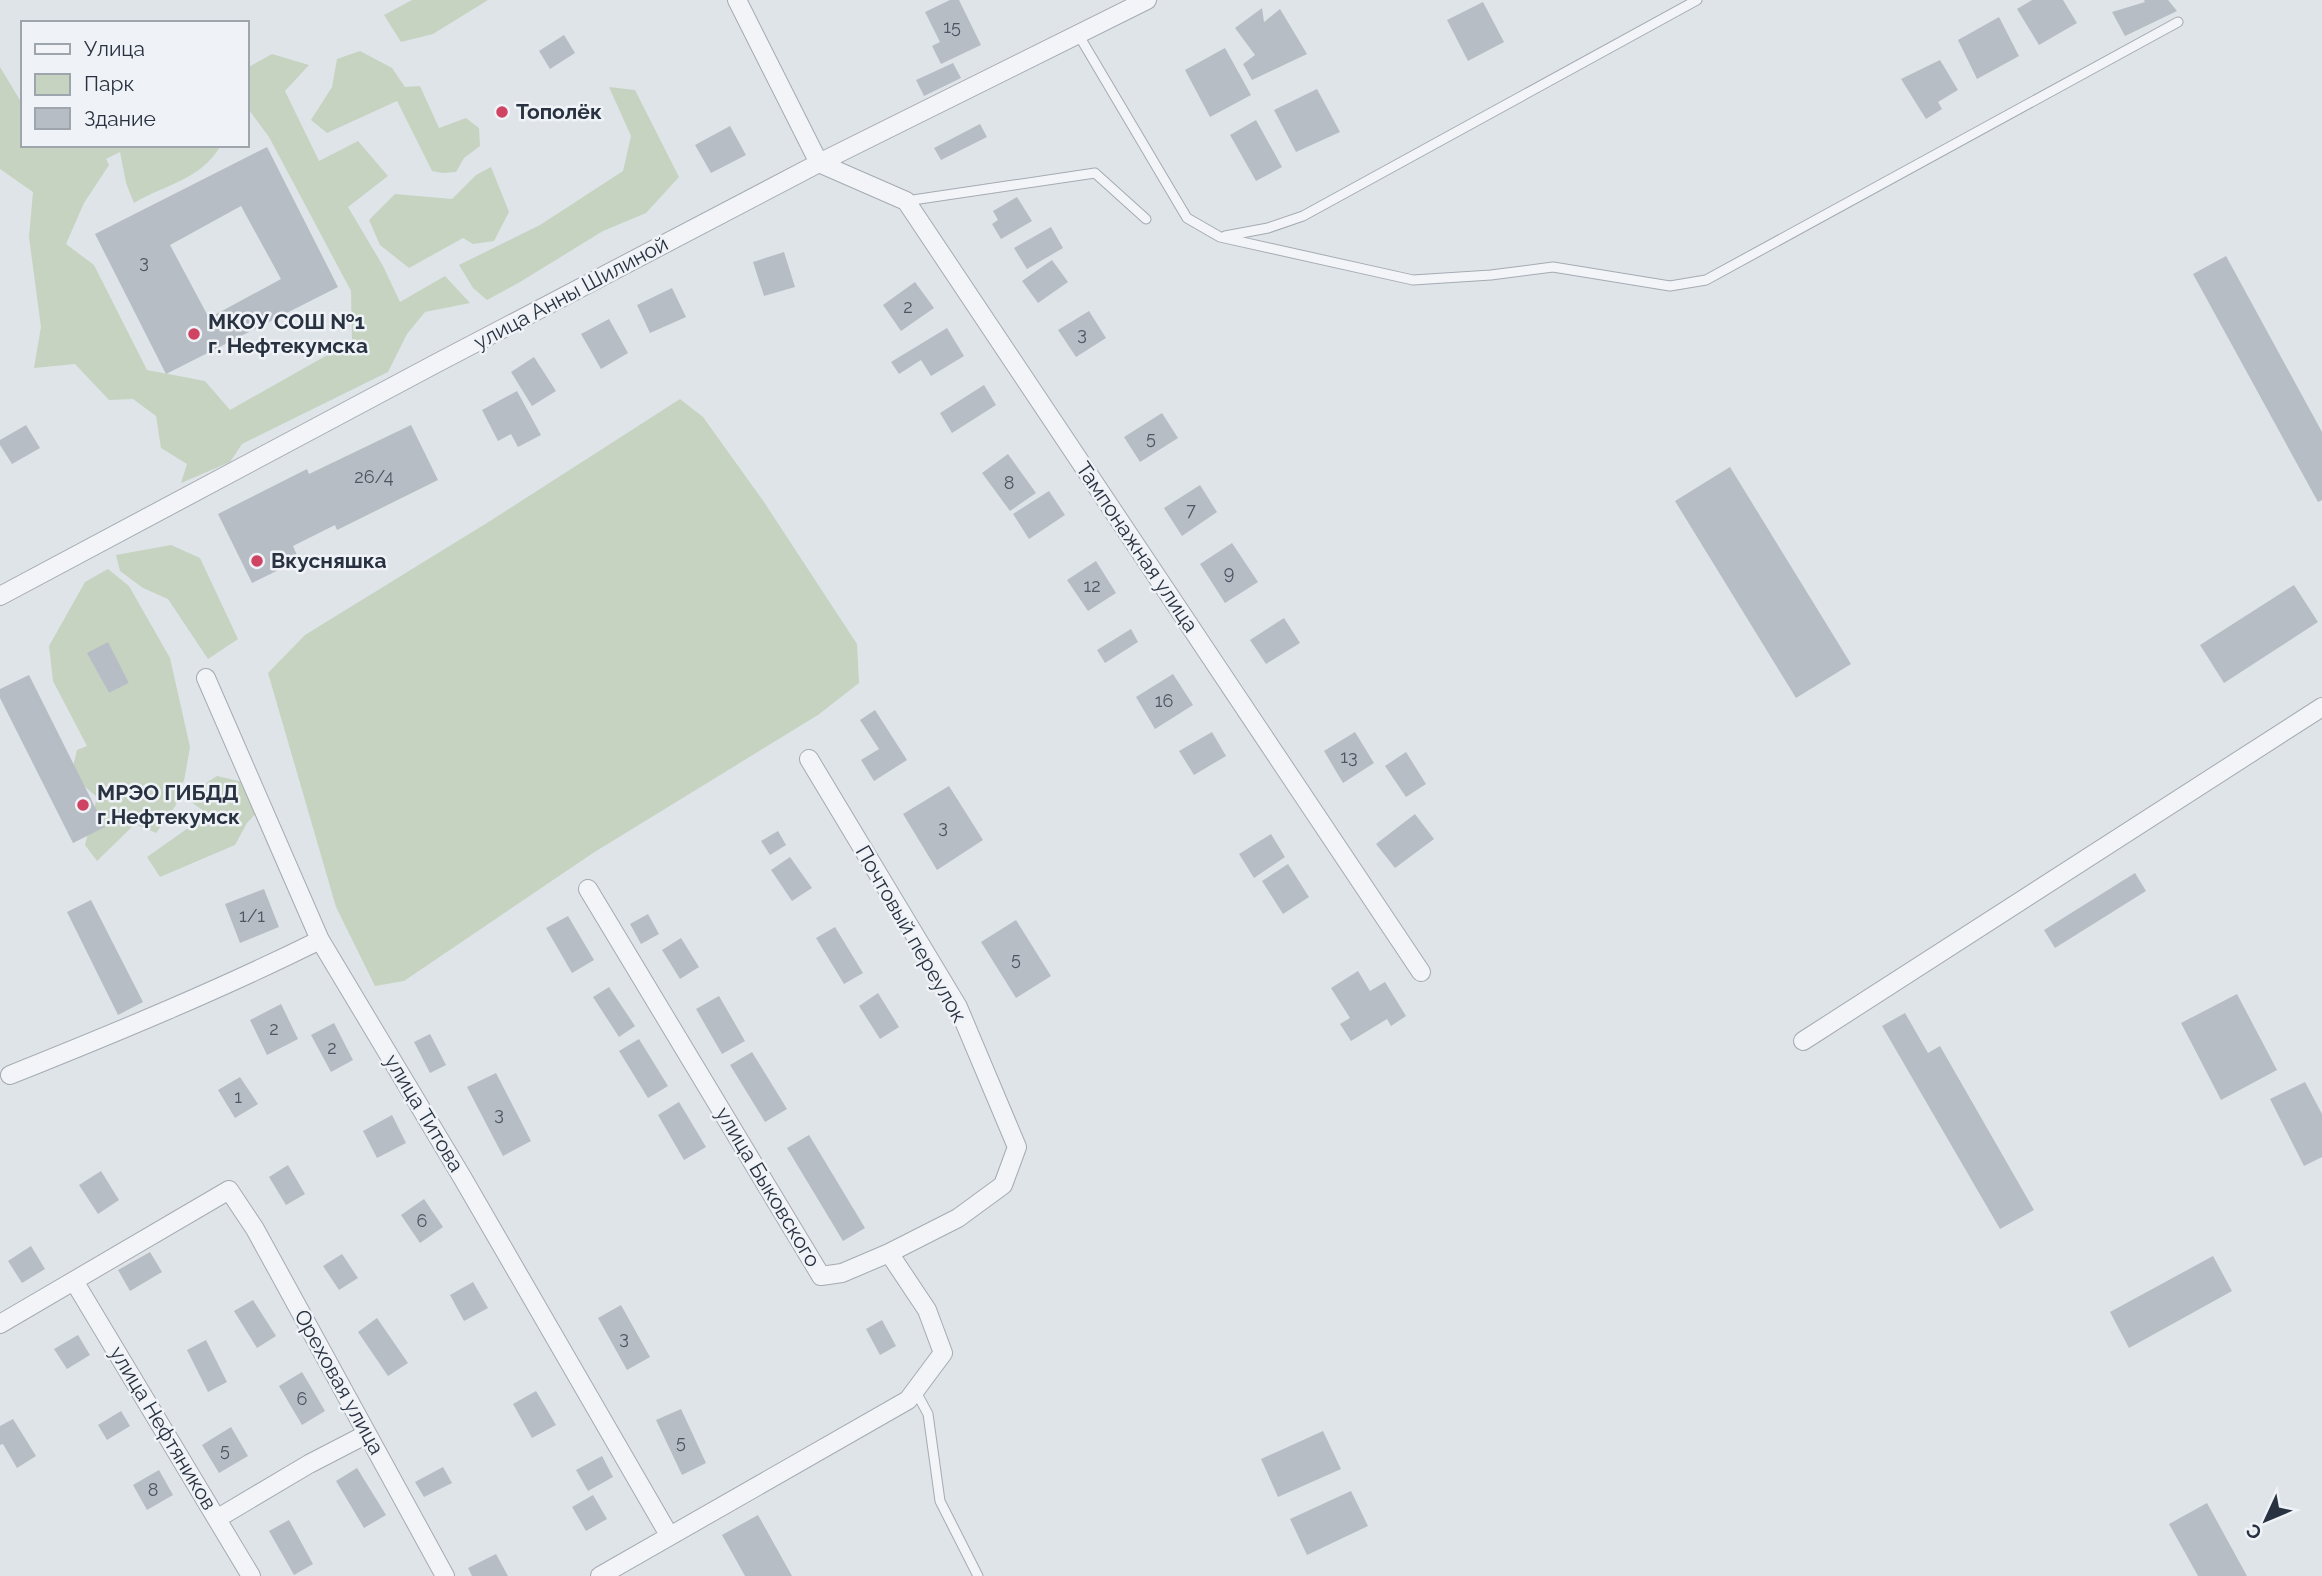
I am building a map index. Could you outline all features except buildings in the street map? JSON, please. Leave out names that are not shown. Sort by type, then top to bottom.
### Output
[{"type":"street","points":[[737,0],[819,163],[906,201]]},
{"type":"street","name":"улица Анны Шилиной","points":[[2,590],[819,163],[1147,0]]},
{"type":"street","name":"Тампонажная улица","points":[[906,201],[1421,972]]},
{"type":"street","name":"улица Титова","points":[[206,678],[320,940],[469,1189],[669,1535]]},
{"type":"street","points":[[1802,1041],[2322,707]]},
{"type":"street","name":"Почтовый переулок","points":[[809,759],[958,1007],[1017,1147],[1003,1185],[958,1218],[889,1254]]},
{"type":"street","name":"улица Быковского","points":[[588,889],[821,1276],[842,1273],[889,1254]]},
{"type":"street","points":[[10,1074],[140,1023],[258,971],[320,940]]},
{"type":"street","name":"Ореховая улица","points":[[74,1281],[229,1190],[255,1229],[445,1576]]},
{"type":"street","points":[[600,1576],[911,1395],[943,1353],[927,1310],[889,1254]]},
{"type":"street","points":[[0,1324],[74,1281]]},
{"type":"street","name":"улица Нефтяников","points":[[74,1281],[251,1576]]},
{"type":"street","points":[[218,1518],[309,1464],[367,1434]]},
{"type":"lane","points":[[1220,237],[1268,228],[1303,216],[1697,0]]},
{"type":"lane","points":[[1078,34],[1187,219],[1220,237],[1413,280],[1491,275],[1553,267],[1670,286],[1706,280],[2178,22]]},
{"type":"lane","points":[[906,201],[1095,173],[1146,219]]},
{"type":"lane","points":[[911,1395],[928,1414],[940,1501],[978,1576]]},
{"type":"green space","points":[[412,0],[488,0],[433,34],[401,42],[384,15]]},
{"type":"green space","points":[[360,51],[392,68],[405,87],[420,86],[439,128],[466,118],[479,128],[480,146],[464,158],[456,172],[432,171],[397,101],[327,133],[311,120],[332,87],[337,59]]},
{"type":"green space","points":[[272,54],[309,65],[285,91],[319,161],[358,141],[388,176],[348,207],[383,266],[400,302],[445,276],[470,303],[425,312],[407,334],[388,372],[242,444],[230,462],[181,483],[187,464],[161,448],[156,416],[133,399],[109,400],[75,364],[34,368],[41,327],[29,237],[33,192],[0,169],[0,67],[21,102],[21,147],[220,147],[213,157],[193,174],[134,203],[126,183],[120,152],[106,159],[109,165],[84,203],[66,244],[94,265],[147,370],[205,381],[230,410],[352,341],[351,291],[269,137],[249,110],[248,67]]},
{"type":"green space","points":[[609,87],[635,90],[679,177],[646,213],[603,231],[487,300],[473,288],[459,265],[540,225],[623,171],[631,136]]},
{"type":"green space","points":[[491,167],[509,212],[494,241],[473,244],[463,238],[409,268],[380,245],[369,220],[395,194],[452,199],[476,175]]},
{"type":"green space","points":[[680,399],[703,417],[764,502],[857,644],[859,683],[818,715],[593,853],[404,981],[375,986],[336,907],[268,673],[305,635]]},
{"type":"green space","points":[[171,545],[200,558],[238,639],[208,659],[168,599],[143,588],[120,571],[116,555]]},
{"type":"green space","points":[[108,569],[129,586],[170,658],[190,747],[184,781],[178,787],[176,805],[156,833],[135,824],[97,861],[85,845],[97,797],[71,775],[77,750],[87,746],[53,681],[49,646],[85,582]],"holes":[[[108,643],[129,683],[109,693],[88,653]]]},
{"type":"green space","points":[[217,776],[260,786],[265,804],[247,823],[235,845],[160,877],[147,857],[208,814],[191,802],[195,790]]},
{"type":"place","name":"Тополёк","points":[[502,112]]},
{"type":"place","name":"МКОУ СОШ №1 г. Нефтекумска","points":[[194,334]]},
{"type":"place","name":"Вкусняшка","points":[[257,561]]},
{"type":"place","name":"МРЭО ГИБДД г.Нефтекумск","points":[[83,805]]}]
